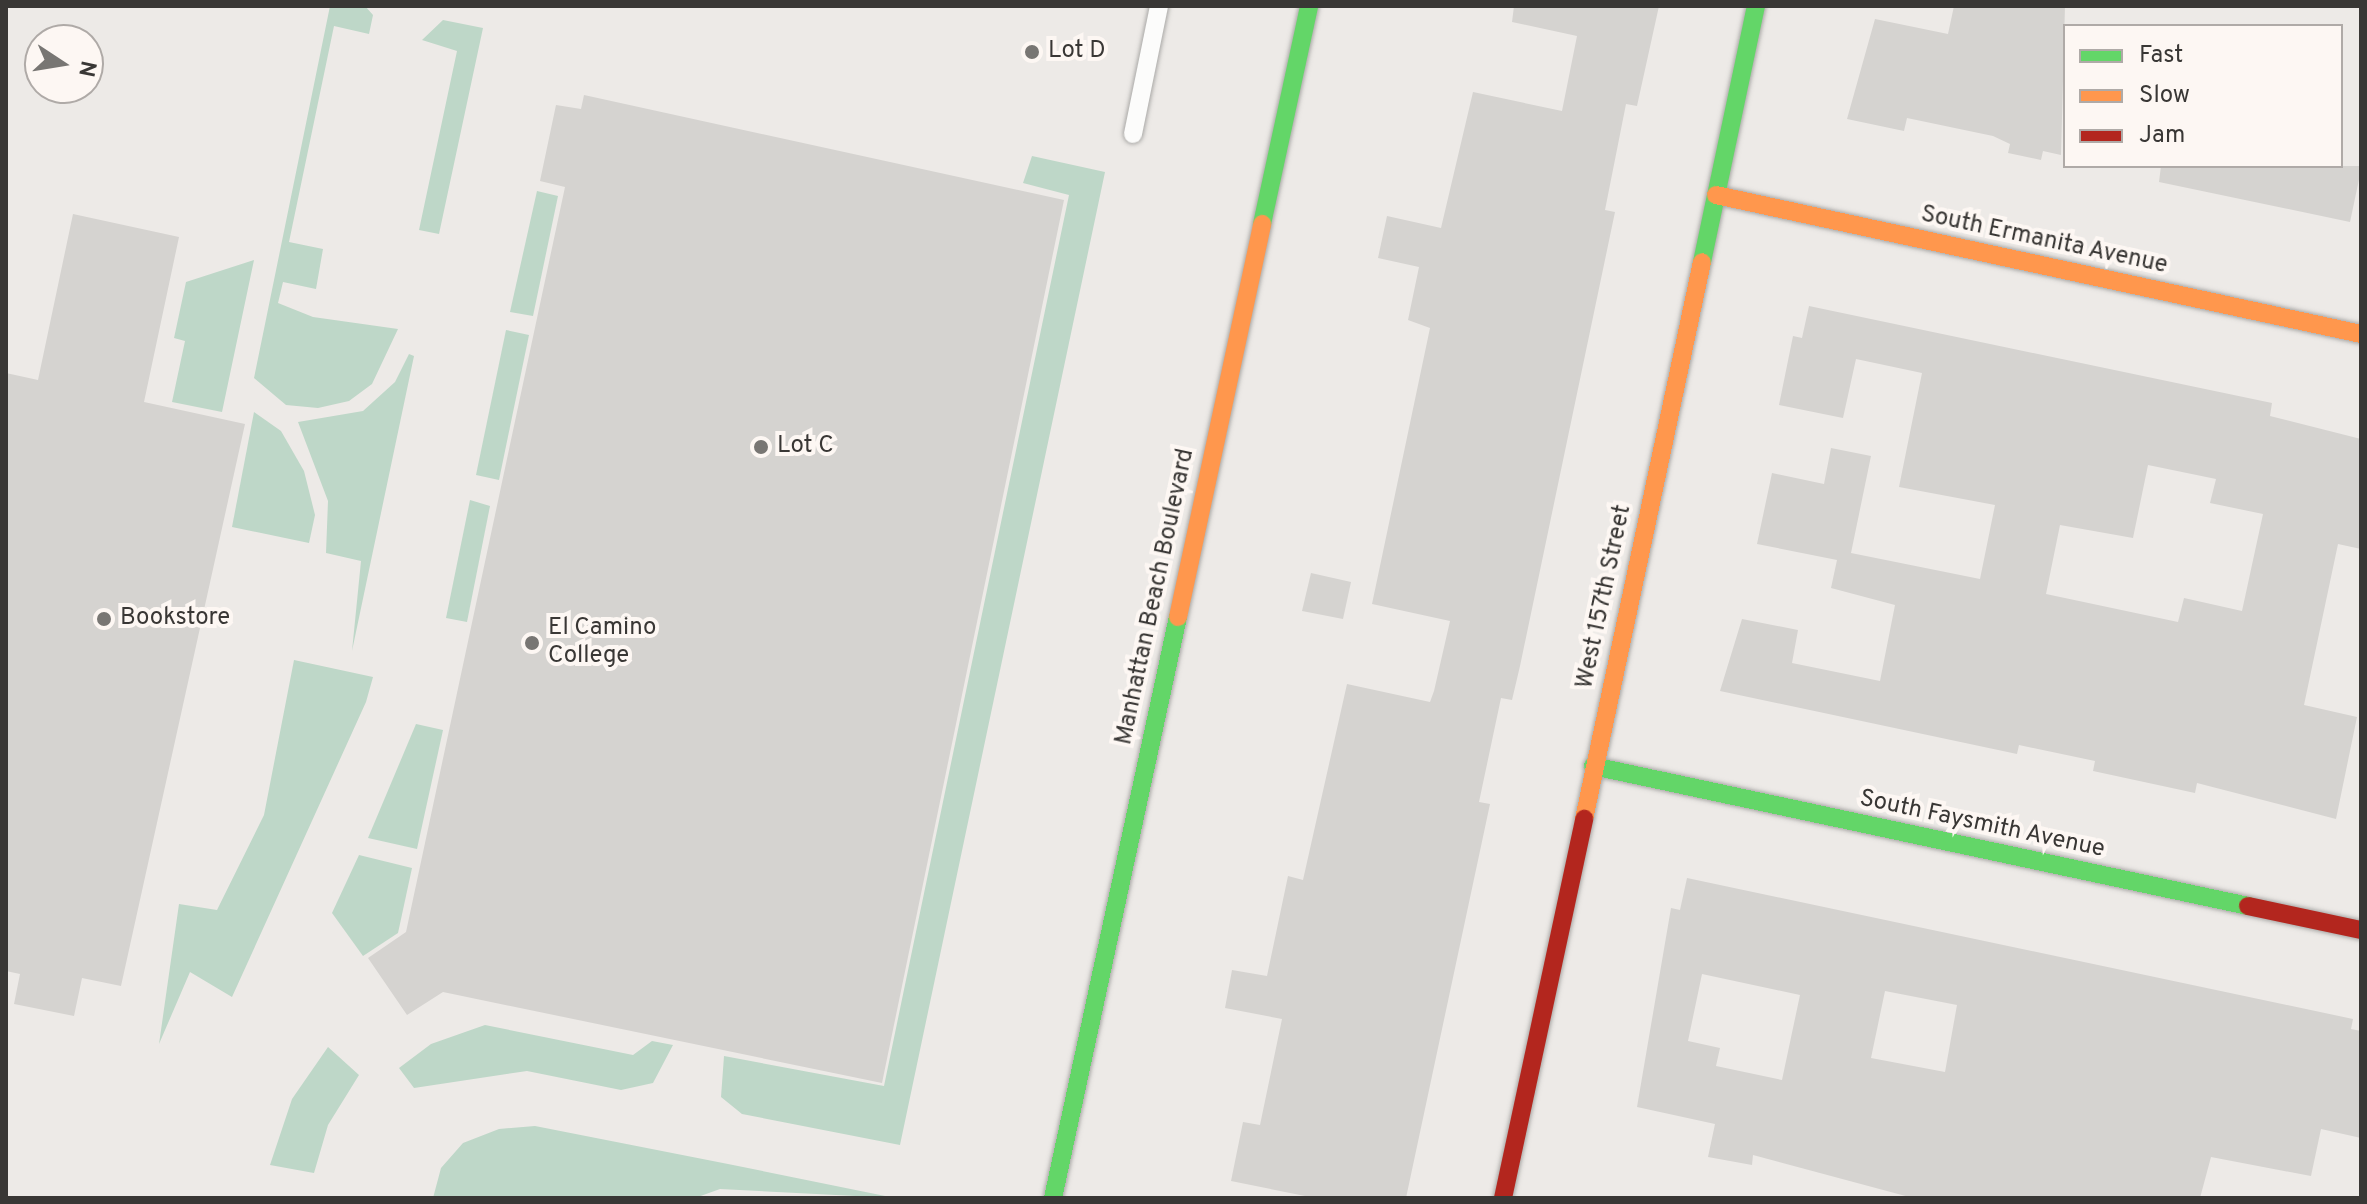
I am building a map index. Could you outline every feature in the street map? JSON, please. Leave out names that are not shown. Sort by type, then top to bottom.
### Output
[{"type":"street","name":"Manhattan Beach Boulevard","points":[[1053,1198],[1309,6]]},
{"type":"street","name":"West 157th Street","points":[[1503,1198],[1756,6]]},
{"type":"street","name":"South Ermanita Avenue","points":[[1716,195],[2361,334]]},
{"type":"street","name":"South Faysmith Avenue","points":[[1593,766],[2361,930]]},
{"type":"lane","points":[[1133,134],[1159,6]]},
{"type":"green space","points":[[330,6],[365,6],[373,15],[369,34],[334,26],[289,242],[323,249],[316,289],[283,282],[278,303],[313,317],[398,329],[372,384],[349,401],[318,408],[286,405],[254,378]]},
{"type":"green space","points":[[443,20],[483,28],[439,234],[419,230],[457,51],[422,40]]},
{"type":"green space","points":[[1032,156],[1105,172],[900,1145],[742,1114],[721,1097],[724,1056],[884,1086],[1069,195],[1023,183]]},
{"type":"green space","points":[[537,191],[558,196],[533,316],[510,312]]},
{"type":"green space","points":[[254,260],[222,412],[172,402],[185,341],[174,338],[186,282]]},
{"type":"green space","points":[[506,330],[529,335],[499,480],[476,475]]},
{"type":"green space","points":[[409,354],[414,356],[352,651],[361,561],[326,553],[328,501],[298,422],[363,411],[395,382]]},
{"type":"green space","points":[[254,412],[281,431],[304,471],[315,515],[309,543],[232,527]]},
{"type":"green space","points":[[470,500],[490,506],[467,622],[446,618]]},
{"type":"green space","points":[[294,660],[373,677],[366,702],[232,997],[190,972],[159,1044],[179,904],[217,910],[264,815]]},
{"type":"green space","points":[[416,724],[443,730],[417,849],[368,838]]},
{"type":"green space","points":[[359,855],[412,868],[398,933],[363,956],[332,913]]},
{"type":"green space","points":[[485,1025],[633,1055],[652,1041],[673,1045],[653,1083],[621,1090],[527,1071],[414,1088],[399,1068],[431,1044]]},
{"type":"green space","points":[[328,1047],[359,1075],[328,1125],[314,1173],[270,1165],[292,1099]]},
{"type":"green space","points":[[535,1126],[895,1198],[720,1189],[695,1198],[433,1198],[441,1168],[463,1143],[499,1129]]},
{"type":"building","points":[[1514,6],[1659,6],[1637,106],[1626,104],[1605,210],[1615,212],[1520,666],[1512,700],[1501,698],[1479,802],[1490,804],[1406,1198],[1315,1198],[1231,1181],[1243,1122],[1260,1125],[1282,1019],[1225,1008],[1232,970],[1267,976],[1288,876],[1303,880],[1347,684],[1430,702],[1434,691],[1450,621],[1372,604],[1430,328],[1408,320],[1419,267],[1378,258],[1387,216],[1441,228],[1473,92],[1562,111],[1577,36],[1512,22]]},
{"type":"building","points":[[1954,6],[2065,6],[2061,155],[2043,151],[2041,160],[2008,153],[2010,144],[1993,136],[1907,118],[1904,131],[1847,119],[1875,19],[1948,34]]},
{"type":"building","name":"Lot C","points":[[584,95],[1064,200],[882,1083],[443,992],[407,1015],[368,958],[406,932],[565,187],[540,181],[556,105],[581,109]]},
{"type":"building","points":[[2361,166],[2350,222],[2159,182],[2161,168]]},
{"type":"building","name":"Bookstore","points":[[73,214],[179,237],[144,402],[245,424],[121,986],[82,978],[74,1016],[14,1004],[20,974],[6,971],[6,373],[38,380]]},
{"type":"building","points":[[1809,306],[2272,403],[2270,416],[2361,439],[2361,549],[2338,544],[2304,705],[2357,717],[2336,819],[2197,783],[2195,793],[2093,771],[2095,761],[2019,745],[2017,754],[1720,691],[1742,619],[1798,630],[1792,663],[1880,681],[1895,605],[1831,588],[1837,560],[1757,544],[1772,473],[1824,484],[1831,448],[1871,456],[1851,553],[1980,579],[1995,505],[1899,487],[1922,373],[1856,359],[1843,418],[1779,405],[1793,336],[1802,338]],"holes":[[[2148,465],[2216,479],[2210,503],[2263,514],[2242,611],[2184,598],[2178,622],[2046,594],[2060,525],[2133,538]]]},
{"type":"building","points":[[1311,573],[1351,582],[1343,619],[1302,611]]},
{"type":"building","points":[[1687,878],[2353,1019],[2351,1029],[2361,1031],[2361,1138],[2321,1129],[2311,1176],[2211,1157],[2200,1198],[1913,1198],[1753,1155],[1752,1165],[1708,1157],[1715,1124],[1637,1107],[1671,908],[1680,910]],"holes":[[[1702,974],[1800,995],[1782,1080],[1716,1066],[1720,1048],[1688,1041]],[[1885,991],[1957,1005],[1945,1072],[1871,1058]]]},
{"type":"traffic: fast","points":[[1262,224],[1309,6]]},
{"type":"traffic: fast","points":[[1702,262],[1756,6]]},
{"type":"traffic: fast","points":[[1053,1198],[1178,617]]},
{"type":"traffic: fast","points":[[1593,766],[2248,906]]},
{"type":"traffic: slow","points":[[1716,195],[2361,334]]},
{"type":"traffic: slow","points":[[1178,617],[1262,224]]},
{"type":"traffic: slow","points":[[1584,819],[1702,262]]},
{"type":"traffic: jam","points":[[1503,1198],[1584,819]]},
{"type":"traffic: jam","points":[[2248,906],[2361,930]]},
{"type":"place","name":"Lot D","points":[[1032,52]]},
{"type":"place","name":"Lot C","points":[[761,447]]},
{"type":"place","name":"Bookstore","points":[[104,619]]},
{"type":"place","name":"El Camino College","points":[[532,643]]}]
